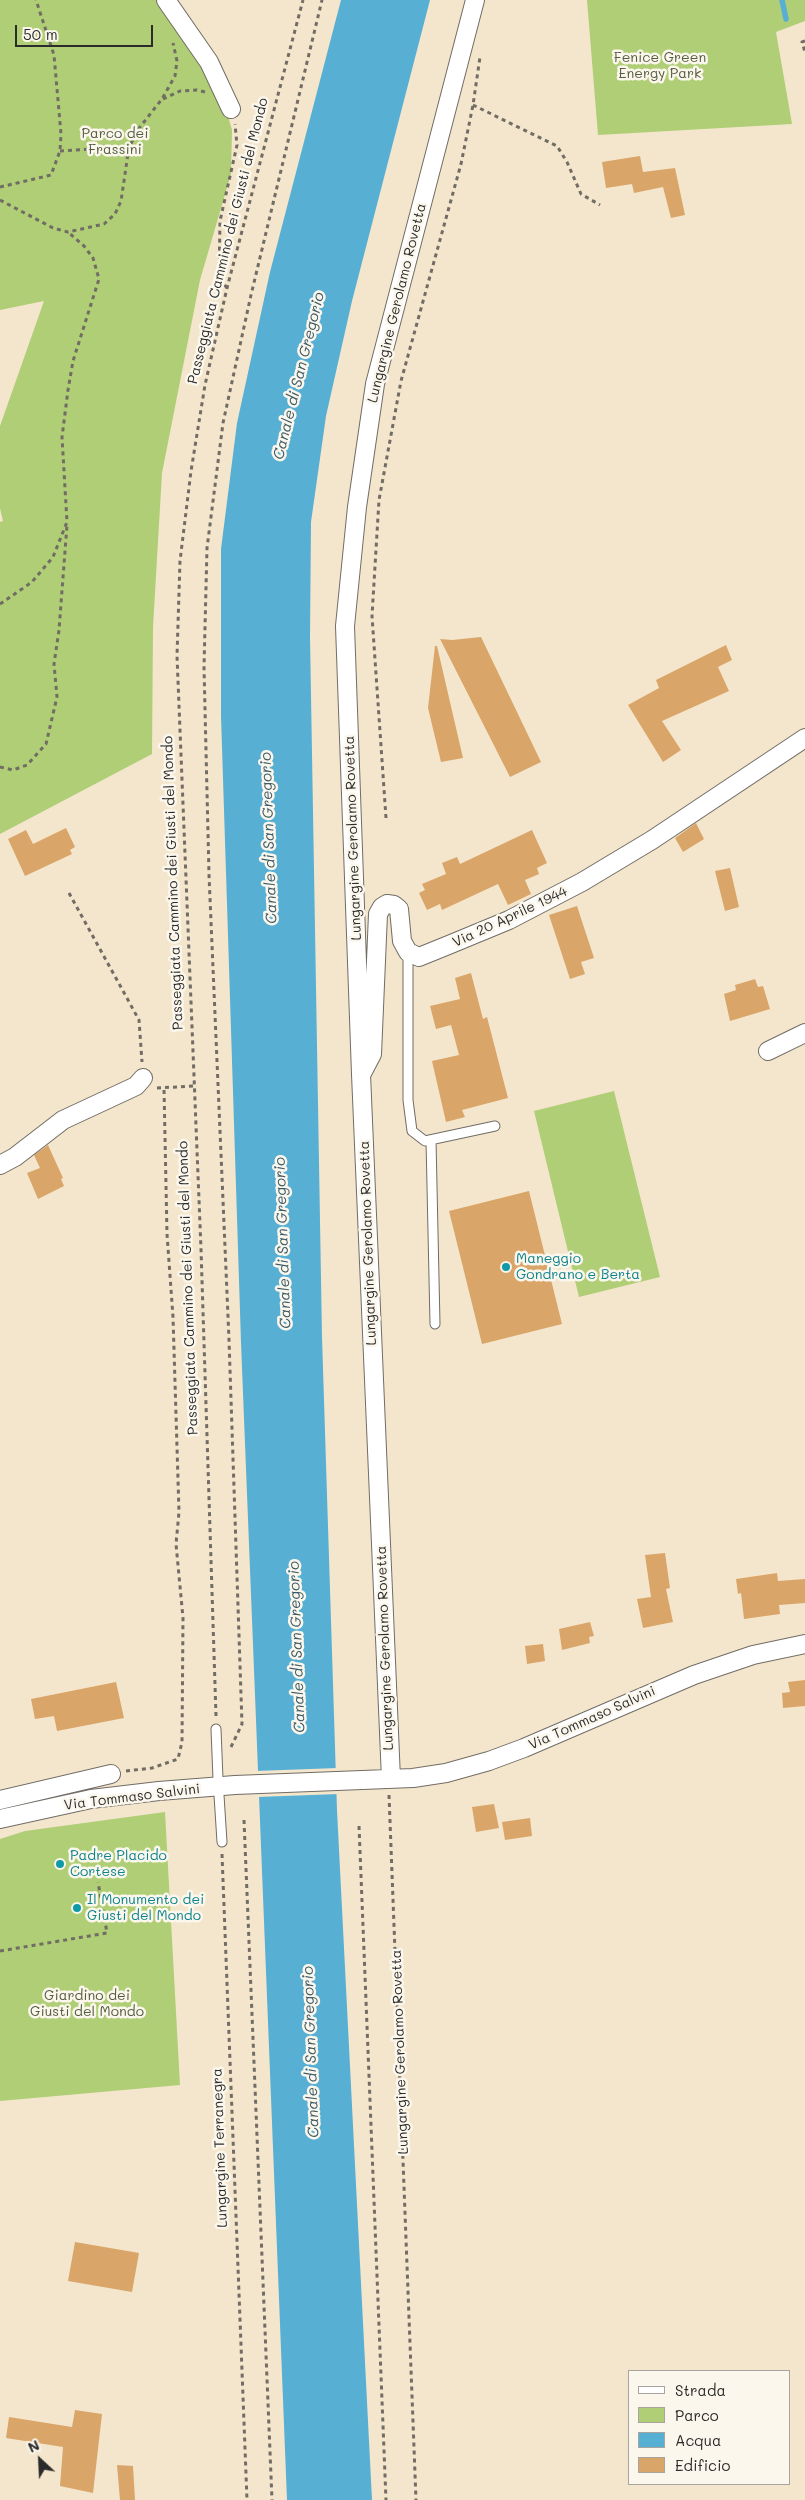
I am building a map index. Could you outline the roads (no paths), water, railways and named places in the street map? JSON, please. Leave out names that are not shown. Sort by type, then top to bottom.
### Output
[{"type":"street","points":[[166,0],[208,62],[228,104]]},
{"type":"street","name":"Lungargine Gerolamo Rovetta","points":[[384,1780],[345,626],[357,507],[375,384],[475,0]]},
{"type":"street","name":"Via 20 Aprile 1944","points":[[408,952],[419,957],[509,920],[582,882],[661,834],[805,738]]},
{"type":"street","points":[[361,1074],[372,1054],[378,914],[382,907],[387,904],[394,905],[399,909],[402,941],[408,952]]},
{"type":"street","points":[[768,1051],[805,1033]]},
{"type":"street","points":[[0,1165],[15,1157],[63,1120],[136,1086],[142,1078]]},
{"type":"street","name":"Via Tommaso Salvini","points":[[0,1819],[91,1799],[159,1791],[235,1785],[384,1780],[446,1773],[489,1761],[694,1675],[753,1655],[805,1644]]},
{"type":"street","name":"Via Tommaso Salvini","points":[[0,1800],[111,1774]]},
{"type":"lane","points":[[408,952],[408,1100],[412,1131],[425,1141],[495,1126]]},
{"type":"lane","points":[[431,1140],[435,1324]]},
{"type":"lane","points":[[216,1729],[218,1779]]},
{"type":"lane","points":[[219,1795],[222,1842]]},
{"type":"water","name":"Canale di San Gregorio","points":[[341,0],[430,0],[352,301],[326,416],[311,522],[310,637],[322,1337],[337,1810],[372,2500],[287,2500],[241,1343],[221,716],[221,549],[237,423],[270,272]]},
{"type":"waterway","points":[[782,0],[786,19]]},
{"type":"place","name":"Maneggio Gondrano e Berta","points":[[506,1267]]},
{"type":"place","name":"Padre Placido Cortese","points":[[60,1864]]},
{"type":"place","name":"Il Monumento dei Giusti del Mondo","points":[[77,1908]]},
{"type":"park label","name":"Fenice Green Energy Park","points":[[660,66]]},
{"type":"park label","name":"Parco dei Frassini","points":[[115,142]]},
{"type":"park label","name":"Giardino dei Giusti del Mondo","points":[[87,2004]]}]
